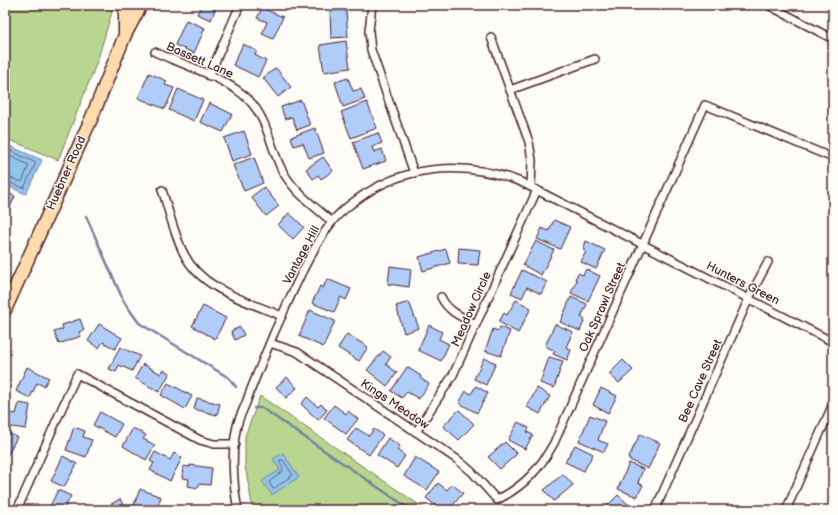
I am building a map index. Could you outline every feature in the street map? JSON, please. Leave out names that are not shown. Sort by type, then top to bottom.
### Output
[{"type":"main road","name":"Huebner Road","points":[[125,5],[125,35]]},
{"type":"main road","name":"Huebner Road","points":[[5,310],[92,117],[125,35],[141,5]]},
{"type":"street","points":[[209,76],[240,5]]},
{"type":"street","points":[[372,5],[369,31],[371,50],[414,173]]},
{"type":"street","points":[[768,5],[833,39]]},
{"type":"street","name":"Meadow Circle","points":[[416,432],[453,376],[534,188],[531,151],[491,37]]},
{"type":"street","name":"Bassett Lane","points":[[155,52],[228,84],[249,100],[264,123],[280,166],[287,178],[301,195],[332,222]]},
{"type":"street","points":[[510,90],[595,59]]},
{"type":"street","name":"Oak Sprawl Street","points":[[496,500],[517,488],[543,462],[554,443],[705,104],[833,158]]},
{"type":"street","name":"Vantage Hill","points":[[238,510],[234,488],[237,426],[270,343],[312,253],[332,222],[344,210],[372,189],[414,173],[437,168],[471,168],[505,176],[534,188],[643,244]]},
{"type":"street","points":[[162,190],[182,250],[193,268],[219,289],[282,316]]},
{"type":"street","name":"Hunters Green","points":[[643,244],[833,342]]},
{"type":"street","name":"Bee Cave Street","points":[[655,510],[749,298],[768,262]]},
{"type":"street","points":[[441,297],[444,304],[452,312],[476,324]]},
{"type":"street","name":"Kings Meadow","points":[[270,343],[297,352],[458,460],[477,477],[496,500]]},
{"type":"street","points":[[17,510],[77,374],[200,440],[214,444],[235,444]]},
{"type":"street","points":[[786,510],[833,404]]},
{"type":"green space","points":[[5,5],[114,5],[97,62],[58,160],[5,138]]},
{"type":"green space","points":[[260,396],[425,510],[253,510],[245,466],[245,436]]},
{"type":"water","points":[[5,144],[42,160],[26,194],[5,185]]},
{"type":"water","points":[[283,453],[299,477],[272,495],[262,481],[280,470],[273,459]]},
{"type":"building","points":[[202,5],[217,5],[211,20],[197,14]]},
{"type":"building","points":[[262,8],[283,17],[273,39],[262,34],[267,22],[257,18]]},
{"type":"building","points":[[346,10],[348,37],[331,38],[330,11]]},
{"type":"building","points":[[186,20],[205,28],[194,53],[175,45]]},
{"type":"building","points":[[346,41],[350,68],[324,72],[320,45]]},
{"type":"building","points":[[243,44],[257,51],[255,55],[266,61],[258,77],[233,65]]},
{"type":"building","points":[[276,68],[291,87],[278,97],[263,78]]},
{"type":"building","points":[[149,73],[167,81],[165,85],[174,88],[165,109],[138,98]]},
{"type":"building","points":[[348,78],[353,91],[361,89],[365,99],[343,107],[335,82]]},
{"type":"building","points":[[178,89],[203,100],[194,121],[169,110]]},
{"type":"building","points":[[301,100],[310,125],[297,130],[292,117],[285,119],[281,107]]},
{"type":"building","points":[[367,102],[377,128],[351,138],[341,112]]},
{"type":"building","points":[[209,103],[232,114],[223,132],[200,122]]},
{"type":"building","points":[[315,128],[324,153],[309,158],[303,143],[294,146],[291,137]]},
{"type":"building","points":[[244,131],[252,154],[232,161],[224,138]]},
{"type":"building","points":[[378,133],[382,143],[372,147],[374,152],[382,149],[386,161],[363,169],[353,142]]},
{"type":"building","points":[[254,157],[263,183],[244,191],[233,165]]},
{"type":"building","points":[[323,157],[333,171],[321,179],[318,175],[313,179],[306,169]]},
{"type":"building","points":[[264,187],[279,206],[266,216],[251,197]]},
{"type":"building","points":[[5,192],[15,196],[9,210],[5,208]]},
{"type":"building","points":[[289,213],[304,227],[293,239],[278,225]]},
{"type":"building","points":[[554,220],[570,227],[560,249],[537,239],[542,228],[549,231]]},
{"type":"building","points":[[536,241],[554,250],[541,275],[523,265]]},
{"type":"building","points":[[586,241],[605,250],[596,269],[581,262],[586,251],[583,250]]},
{"type":"building","points":[[459,248],[480,250],[478,265],[458,264]]},
{"type":"building","points":[[446,249],[450,263],[423,271],[419,257]]},
{"type":"building","points":[[390,266],[411,269],[409,287],[388,284]]},
{"type":"building","points":[[586,269],[600,276],[588,301],[571,293],[577,280],[575,279],[578,273],[583,275]]},
{"type":"building","points":[[522,270],[547,282],[541,294],[527,287],[522,298],[511,293]]},
{"type":"building","points":[[327,279],[351,289],[346,300],[341,297],[334,312],[312,303],[320,286],[323,288]]},
{"type":"building","points":[[571,297],[587,304],[581,317],[585,319],[580,331],[560,322]]},
{"type":"building","points":[[516,300],[531,308],[518,333],[499,322],[504,313],[507,315]]},
{"type":"building","points":[[409,302],[419,328],[404,333],[396,306]]},
{"type":"building","points":[[203,306],[226,318],[215,339],[192,326]]},
{"type":"building","points":[[310,310],[335,321],[323,347],[299,336]]},
{"type":"building","points":[[80,319],[84,330],[79,332],[81,336],[59,344],[54,332],[63,329],[62,325]]},
{"type":"building","points":[[99,324],[122,338],[115,349],[103,342],[99,348],[88,341]]},
{"type":"building","points":[[555,324],[573,332],[566,347],[571,350],[567,360],[553,354],[555,351],[545,346]]},
{"type":"building","points":[[429,325],[442,332],[439,339],[449,344],[441,361],[418,350]]},
{"type":"building","points":[[240,327],[244,335],[235,340],[231,331]]},
{"type":"building","points":[[500,327],[510,331],[501,356],[485,351],[493,329],[498,331]]},
{"type":"building","points":[[347,334],[368,347],[359,361],[338,348]]},
{"type":"building","points":[[120,347],[140,356],[132,371],[119,365],[116,372],[109,369]]},
{"type":"building","points":[[383,351],[391,357],[386,364],[397,373],[387,386],[367,370]]},
{"type":"building","points":[[549,357],[563,361],[554,388],[540,383]]},
{"type":"building","points":[[484,358],[496,363],[486,385],[474,379]]},
{"type":"building","points":[[623,360],[633,370],[619,383],[609,374]]},
{"type":"building","points":[[143,364],[161,374],[163,370],[170,373],[159,392],[135,378]]},
{"type":"building","points":[[27,367],[49,378],[44,386],[37,383],[30,398],[16,391]]},
{"type":"building","points":[[407,367],[421,376],[420,378],[429,384],[419,399],[407,392],[402,398],[391,391]]},
{"type":"building","points":[[287,377],[297,388],[286,398],[276,387]]},
{"type":"building","points":[[168,383],[192,396],[185,409],[161,395]]},
{"type":"building","points":[[476,386],[488,393],[477,413],[459,403],[466,391],[471,394]]},
{"type":"building","points":[[537,388],[550,396],[540,414],[527,407]]},
{"type":"building","points":[[601,388],[617,396],[608,413],[593,405]]},
{"type":"building","points":[[307,397],[318,407],[321,404],[327,410],[318,420],[301,404]]},
{"type":"building","points":[[197,398],[220,404],[217,415],[194,409]]},
{"type":"building","points":[[19,403],[30,405],[26,429],[5,426],[5,412],[16,414]]},
{"type":"building","points":[[334,405],[346,414],[348,411],[358,419],[346,434],[324,418]]},
{"type":"building","points":[[459,410],[474,424],[459,440],[443,426]]},
{"type":"building","points":[[100,412],[122,424],[115,437],[93,425]]},
{"type":"building","points":[[590,415],[605,421],[598,440],[608,444],[604,452],[579,441]]},
{"type":"building","points":[[518,422],[529,428],[527,432],[533,435],[525,449],[508,440]]},
{"type":"building","points":[[74,427],[85,431],[83,437],[92,440],[86,457],[66,450]]},
{"type":"building","points":[[133,428],[146,435],[143,439],[155,445],[146,460],[123,446]]},
{"type":"building","points":[[356,428],[369,436],[374,429],[383,435],[369,455],[347,440]]},
{"type":"building","points":[[5,431],[17,437],[5,460]]},
{"type":"building","points":[[640,434],[660,443],[648,469],[628,459]]},
{"type":"building","points":[[388,438],[400,446],[397,450],[405,456],[397,468],[377,455]]},
{"type":"building","points":[[505,442],[517,454],[500,469],[488,457]]},
{"type":"building","points":[[575,445],[593,454],[584,471],[565,462]]},
{"type":"building","points":[[155,452],[170,460],[174,453],[182,458],[170,481],[150,470],[154,463],[150,461]]},
{"type":"building","points":[[63,456],[77,464],[64,487],[51,481]]},
{"type":"building","points":[[415,457],[439,472],[427,490],[404,476]]},
{"type":"building","points":[[629,463],[643,469],[638,483],[643,485],[637,497],[618,489]]},
{"type":"building","points":[[190,465],[212,468],[210,485],[199,484],[198,488],[188,486],[189,479],[182,478],[183,466],[190,467]]},
{"type":"building","points":[[563,474],[573,485],[554,501],[544,490]]},
{"type":"building","points":[[438,483],[447,490],[452,484],[463,493],[449,510],[441,510],[426,498]]},
{"type":"building","points":[[140,489],[161,497],[156,510],[132,510]]},
{"type":"building","points":[[58,490],[71,496],[64,509],[66,510],[48,510]]},
{"type":"building","points":[[618,495],[628,504],[622,510],[603,510]]},
{"type":"building","points":[[120,499],[126,510],[101,510]]},
{"type":"waterway","points":[[86,216],[124,302],[139,323],[229,378],[236,387]]},
{"type":"waterway","points":[[254,408],[262,408],[411,510]]}]
